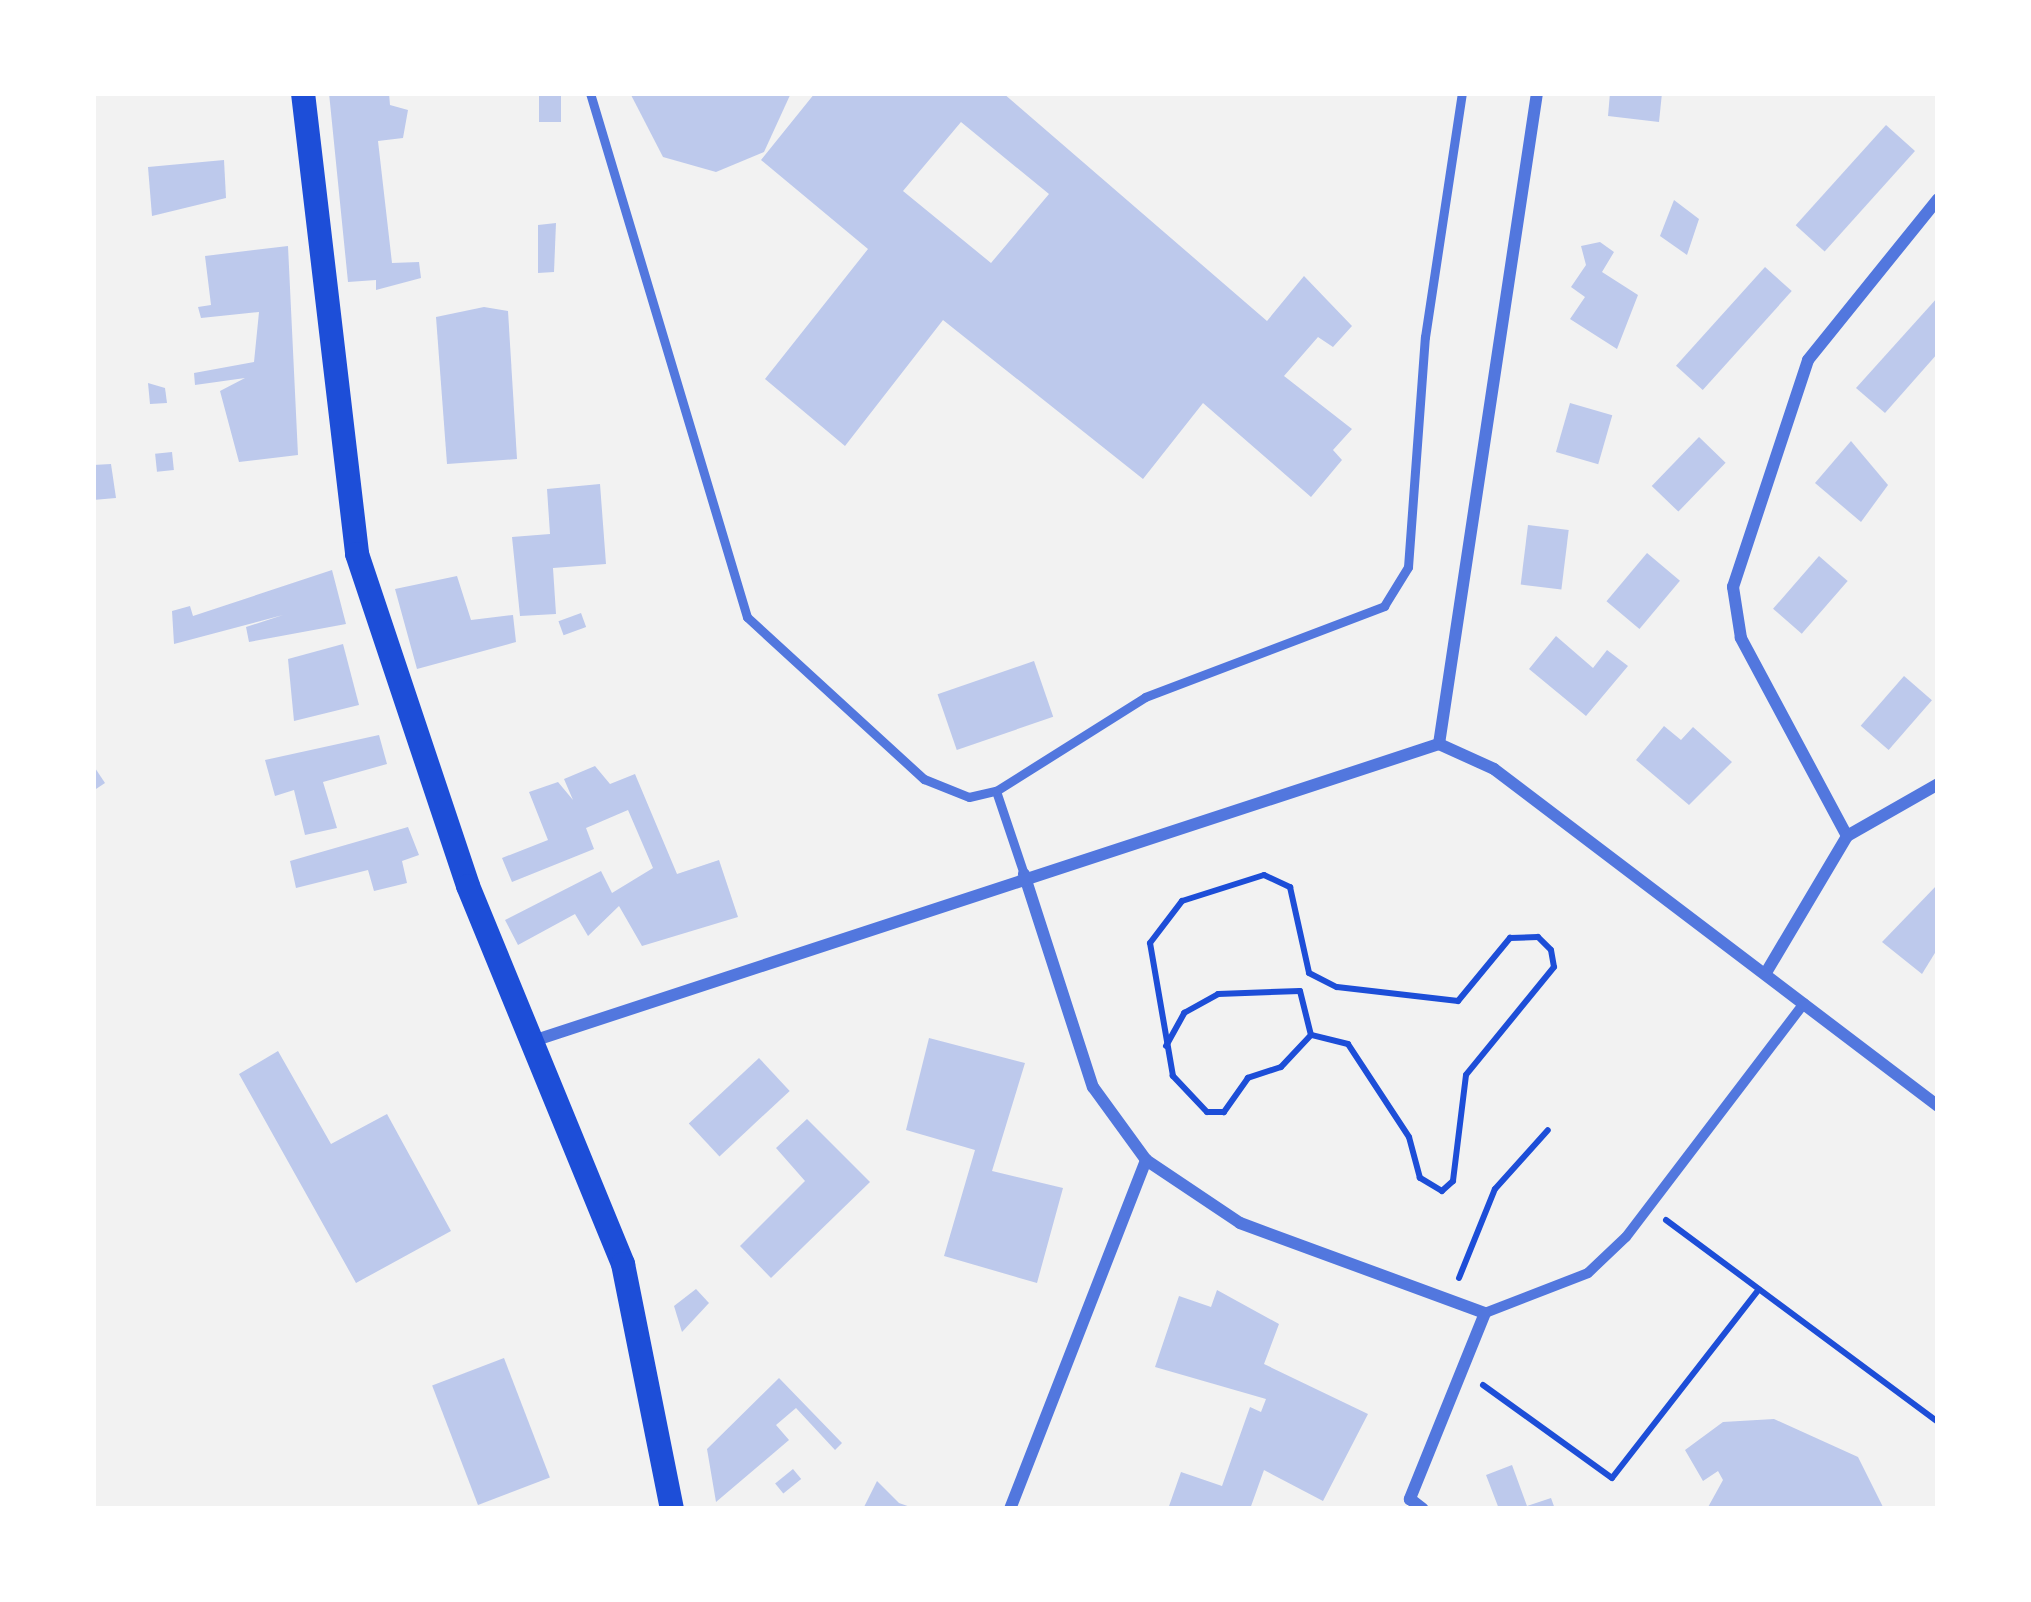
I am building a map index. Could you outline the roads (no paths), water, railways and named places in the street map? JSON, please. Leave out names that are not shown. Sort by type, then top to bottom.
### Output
[{"type":"main road","points":[[303,93],[357,554],[422,763],[623,1264],[672,1509]]},
{"type":"street","points":[[1439,744],[1537,93]]},
{"type":"street","points":[[1847,836],[1741,638],[1733,587],[1808,360],[1938,199]]},
{"type":"street","points":[[536,1040],[1024,874],[1439,744],[1494,769],[1767,971],[1938,1106]]},
{"type":"street","points":[[1767,971],[1847,836],[1938,784]]},
{"type":"street","points":[[1024,874],[1093,1087],[1146,1160],[1240,1223],[1450,1304],[1485,1313],[1588,1273],[1649,1207],[1804,1003]]},
{"type":"street","points":[[1010,1509],[1146,1160]]},
{"type":"street","points":[[1423,1509],[1410,1499],[1485,1313]]},
{"type":"lane","points":[[590,93],[746,616],[924,779],[969,797],[996,790],[1144,697],[1384,606],[1408,567],[1425,337],[1462,93]]},
{"type":"lane","points":[[996,790],[1024,874]]}]
